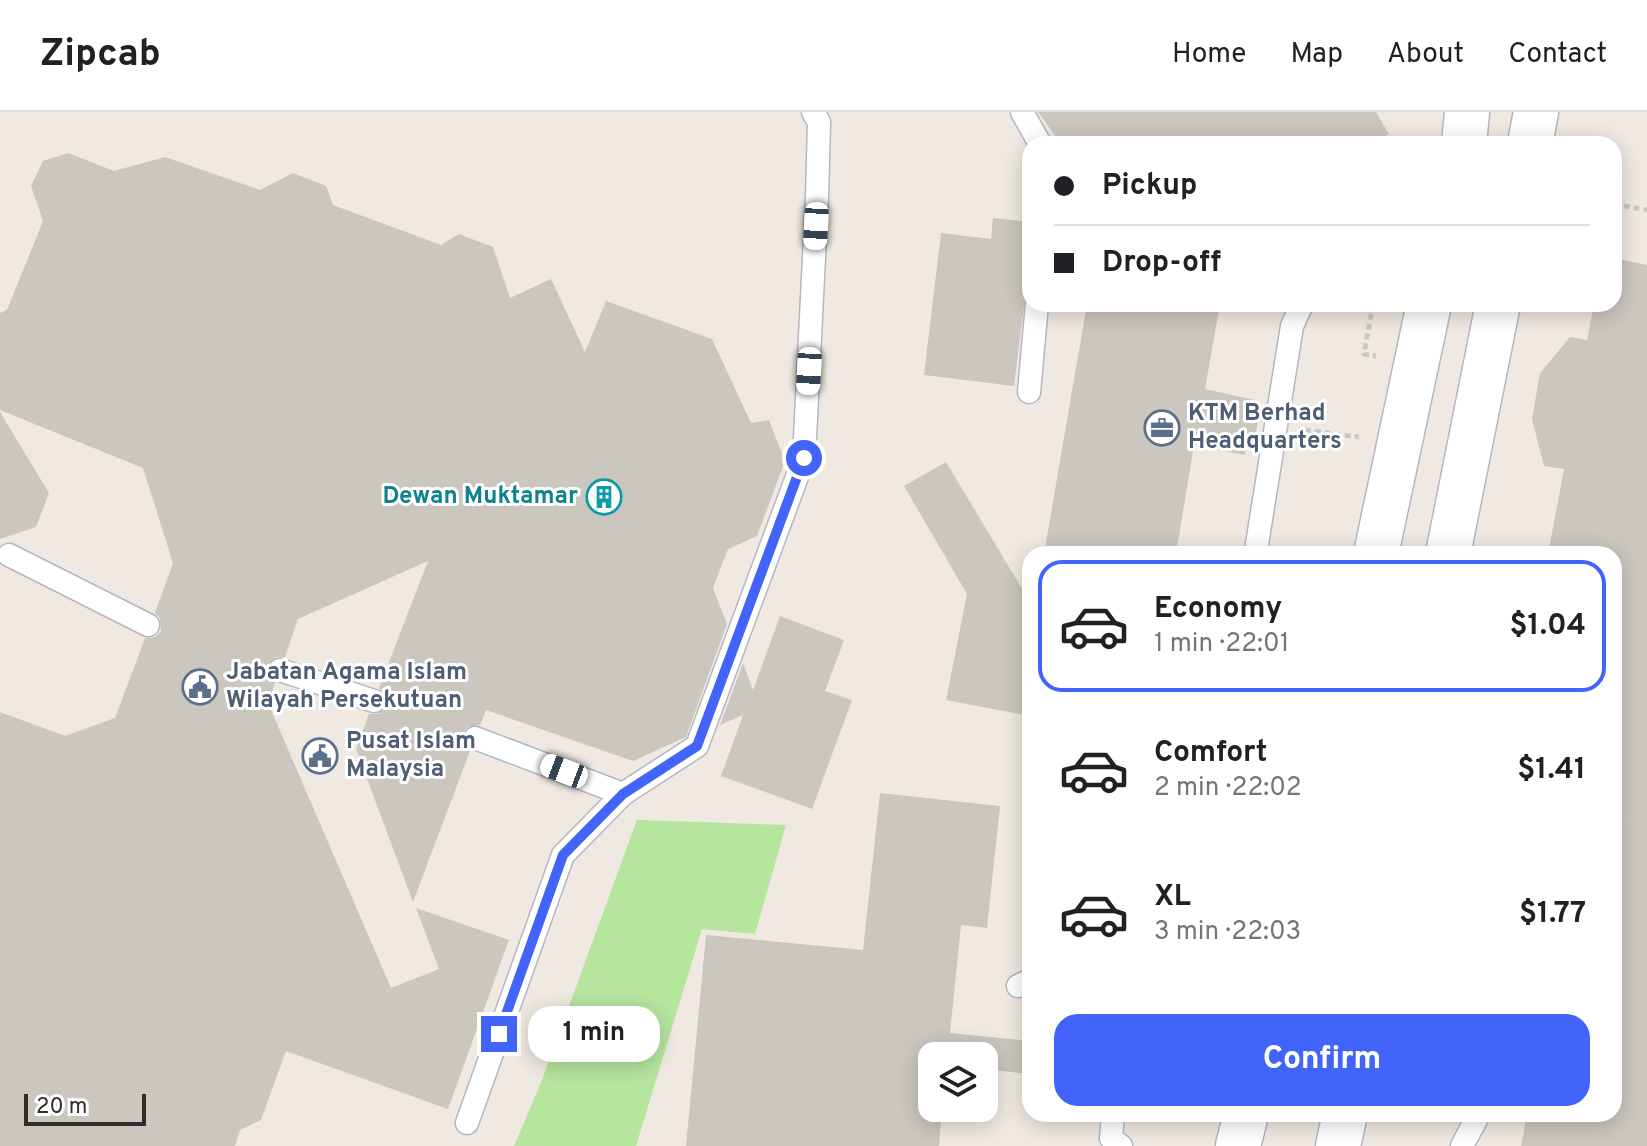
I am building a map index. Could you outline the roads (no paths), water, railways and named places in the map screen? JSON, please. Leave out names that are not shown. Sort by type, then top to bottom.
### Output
[{"type":"main road","points":[[1532,136],[1536,112]]},
{"type":"main road","points":[[1378,546],[1427,312]]},
{"type":"main road","points":[[1450,546],[1496,312]]},
{"type":"main road","points":[[1238,1146],[1244,1122]]},
{"type":"main road","points":[[1338,1146],[1343,1122]]},
{"type":"lane","points":[[467,1123],[563,855],[623,794],[697,746],[804,458],[818,182],[819,122],[813,112]]},
{"type":"lane","points":[[1022,112],[1036,136]]},
{"type":"lane","points":[[1029,392],[1036,312]]},
{"type":"lane","points":[[1257,546],[1292,326],[1298,312]]},
{"type":"lane","points":[[9,555],[148,625]]},
{"type":"lane","points":[[280,670],[374,701]]},
{"type":"lane","points":[[475,738],[623,794]]},
{"type":"lane","points":[[1112,1122],[1111,1138],[1121,1146]]},
{"type":"lane","points":[[1462,1146],[1475,1122]]},
{"type":"place","name":"KTM Berhad Headquarters","points":[[1162,428]]},
{"type":"place","name":"Dewan Muktamar","points":[[604,497]]},
{"type":"place","name":"Jabatan Agama Islam Wilayah Persekutuan","points":[[200,687]]},
{"type":"place","name":"Pusat Islam Malaysia","points":[[320,756]]}]
